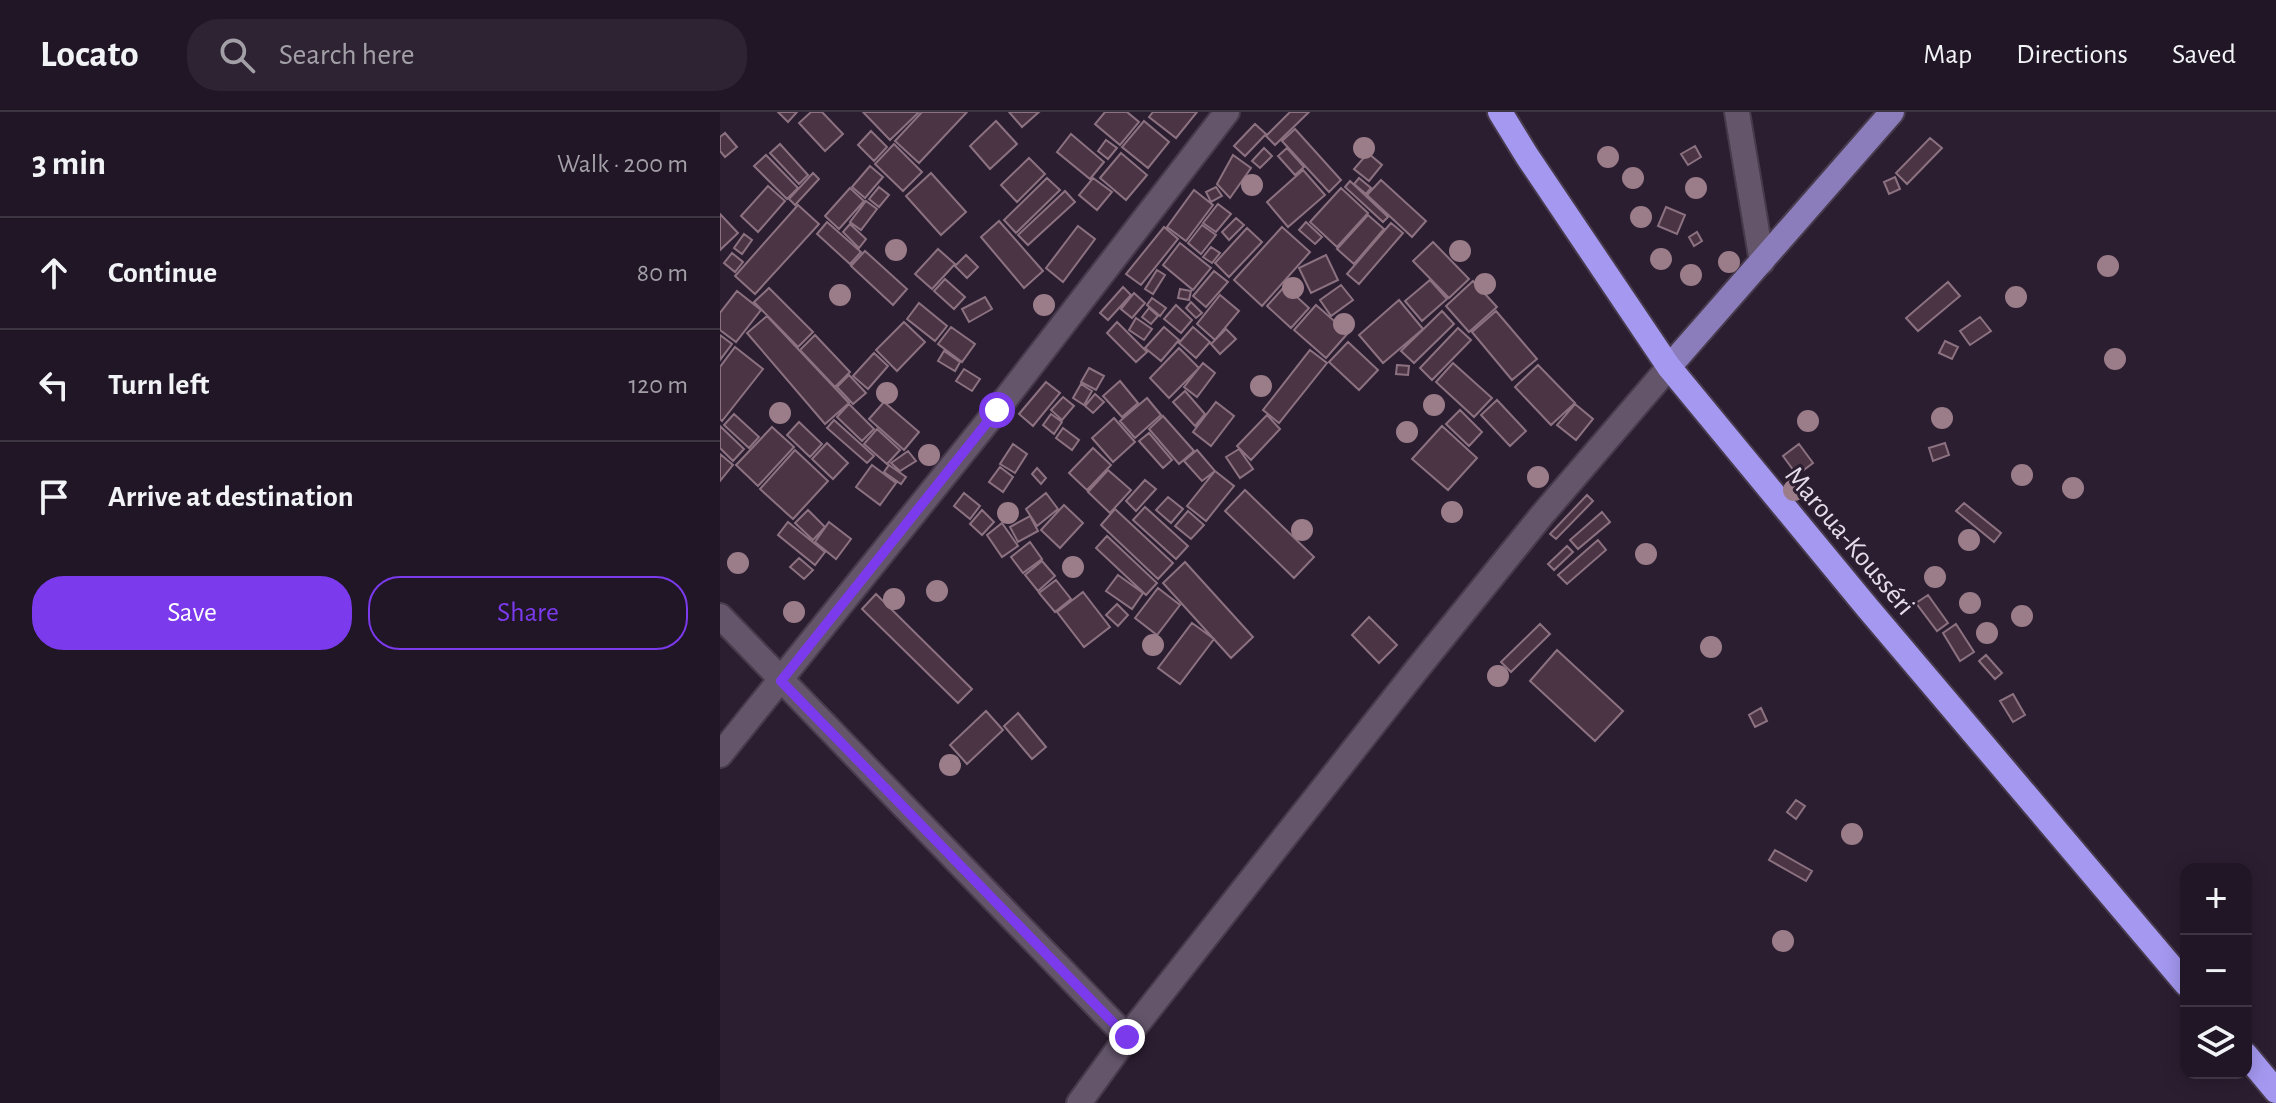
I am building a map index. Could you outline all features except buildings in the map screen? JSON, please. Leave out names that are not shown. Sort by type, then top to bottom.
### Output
[{"type":"highway","name":"Maroua-Kousséri","points":[[1500,112],[1669,367],[1866,606],[2180,977]]},
{"type":"highway","points":[[2252,1062],[2276,1091]]},
{"type":"main road","points":[[1669,367],[1892,112]]},
{"type":"street","points":[[720,755],[997,410],[1227,112]]},
{"type":"street","points":[[1737,112],[1762,262]]},
{"type":"street","points":[[1079,1103],[1127,1037],[1427,656],[1669,367]]},
{"type":"street","points":[[720,616],[1127,1037]]},
{"type":"route","points":[[997,410],[781,681],[1127,1037]]}]
